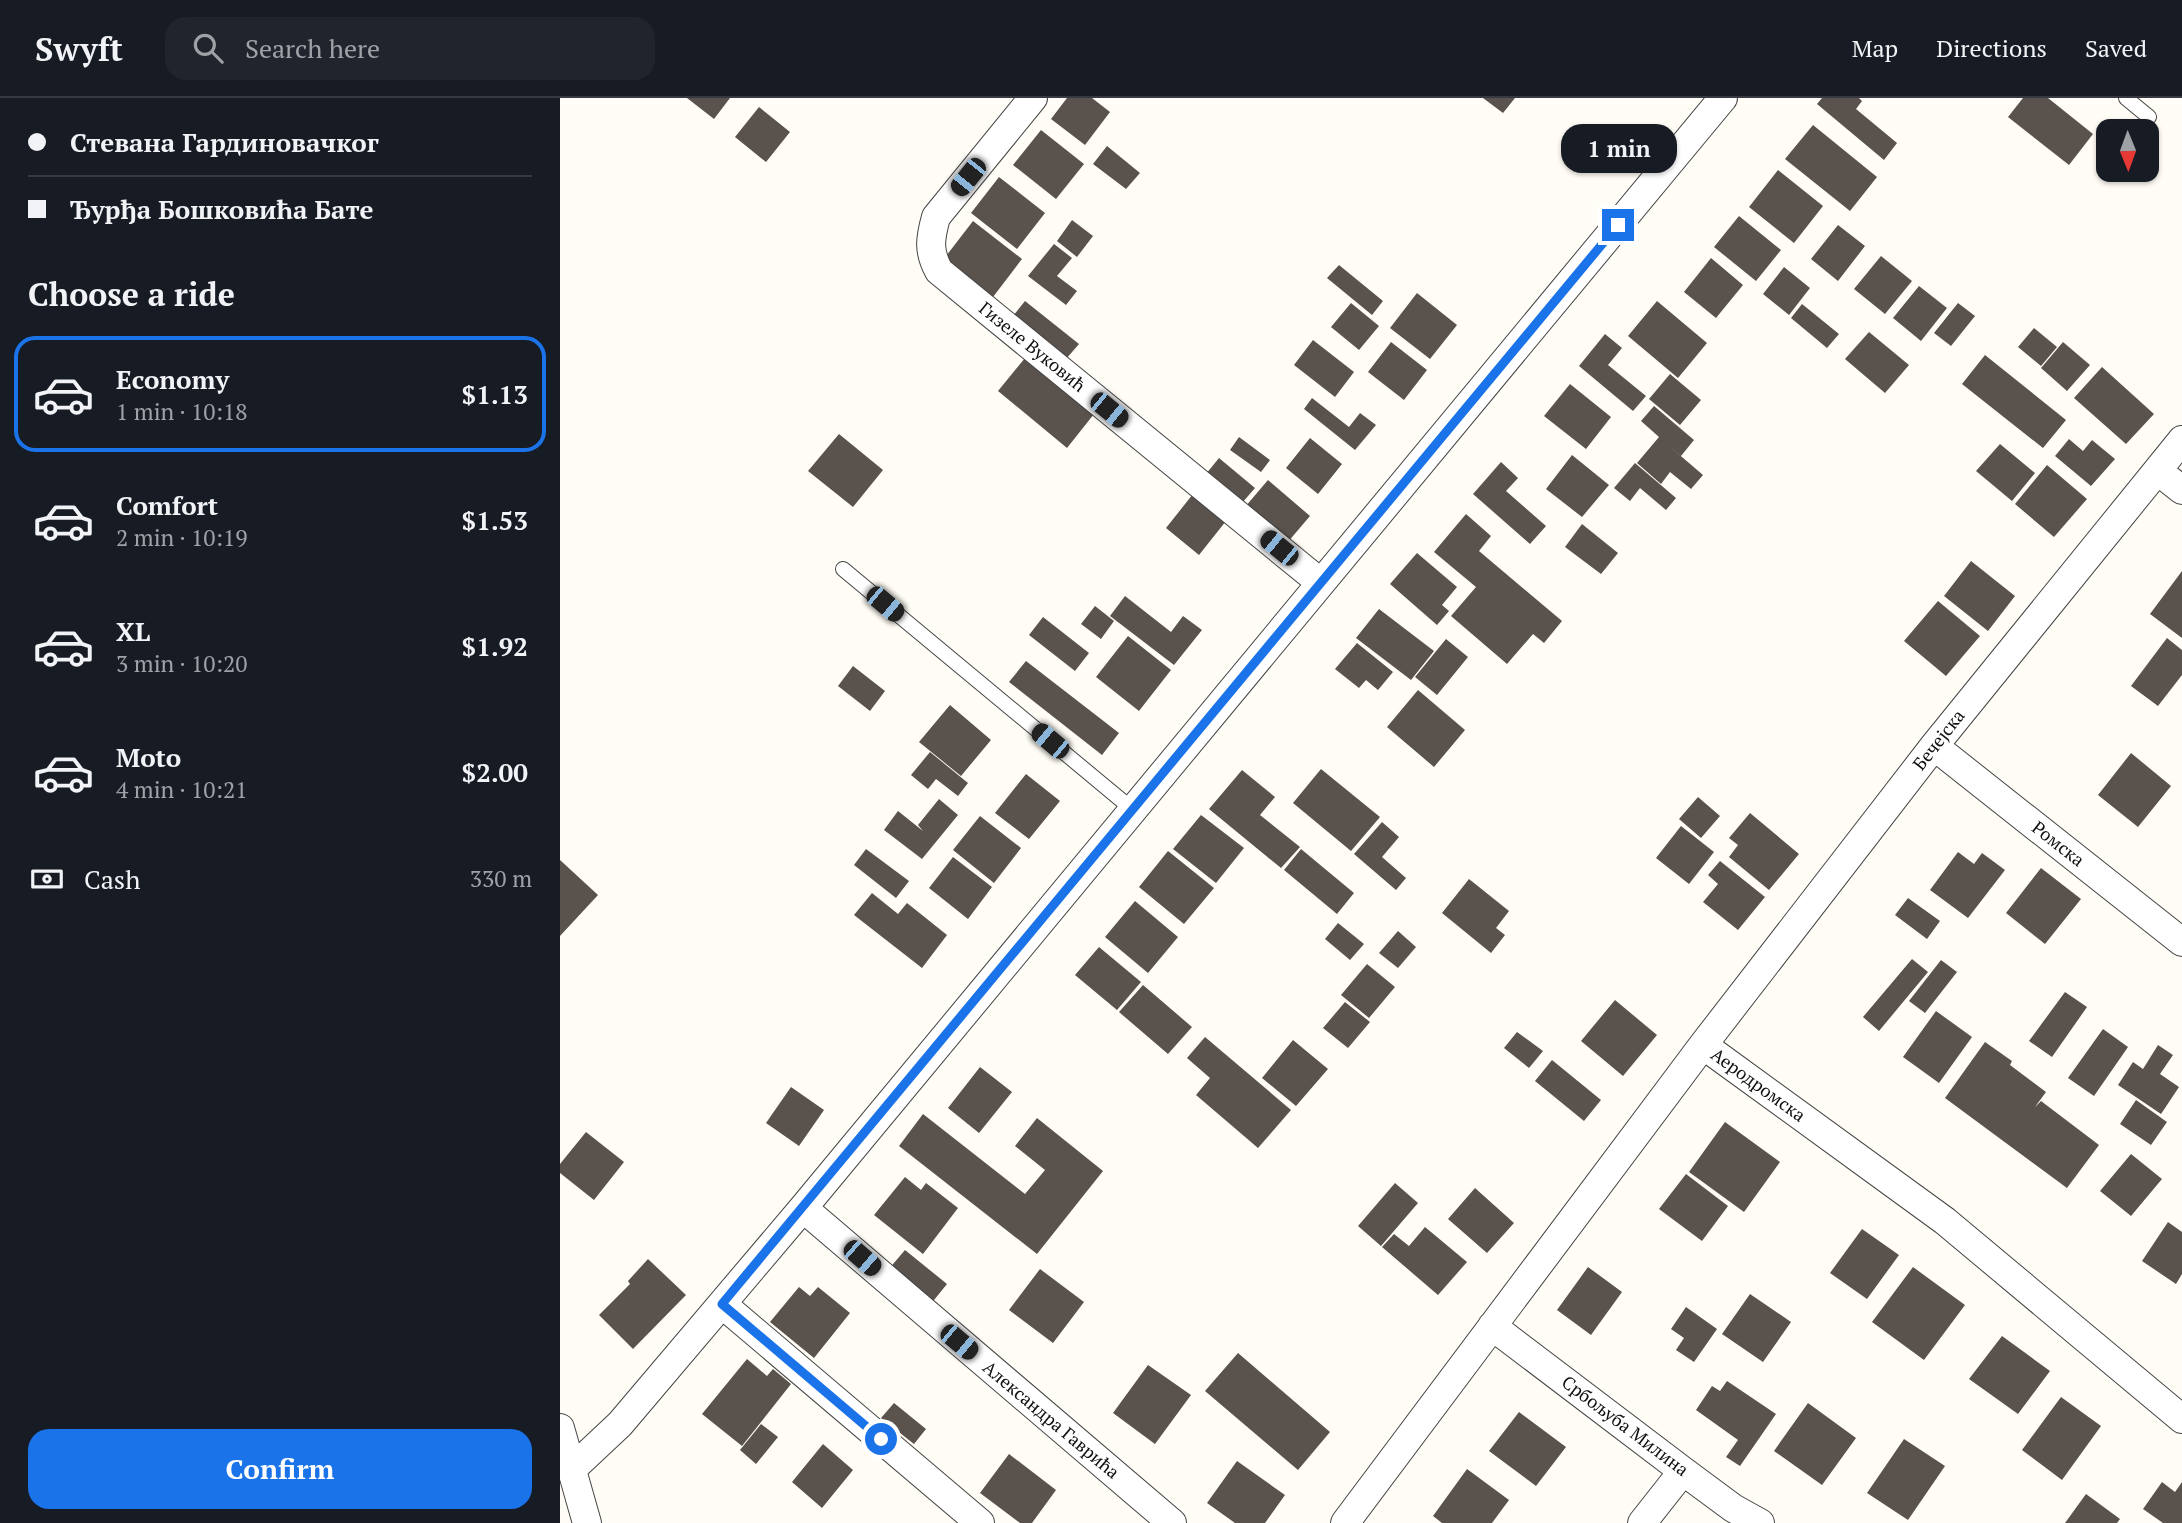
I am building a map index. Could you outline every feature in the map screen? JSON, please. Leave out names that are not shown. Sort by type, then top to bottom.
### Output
[{"type":"street","name":"Гизеле Вуковић","points":[[1033,98],[936,217],[930,237],[930,249],[939,271],[1321,583]]},
{"type":"street","points":[[572,1470],[620,1424],[803,1208],[1723,98]]},
{"type":"street","name":"Бечејска","points":[[1703,1045],[1934,746],[2182,440]]},
{"type":"street","points":[[2158,471],[2182,490]]},
{"type":"street","name":"Ромска","points":[[1934,746],[2182,942]]},
{"type":"street","name":"Аеродромска","points":[[1345,1523],[1703,1045],[1945,1221],[2182,1419]]},
{"type":"street","name":"Александра Гаврића","points":[[803,1208],[1172,1523]]},
{"type":"street","points":[[722,1304],[980,1523]]},
{"type":"street","name":"Србољуба Милина","points":[[1492,1326],[1733,1508],[1760,1523]]},
{"type":"street","points":[[560,1428],[587,1523]]},
{"type":"street","points":[[1642,1523],[1683,1471]]},
{"type":"lane","points":[[2126,98],[2149,117]]},
{"type":"lane","points":[[844,569],[1132,809]]},
{"type":"building","points":[[687,98],[730,98],[714,119]]},
{"type":"building","points":[[1067,98],[1092,98],[1110,112],[1085,145],[1051,119]]},
{"type":"building","points":[[1483,98],[1515,98],[1503,113]]},
{"type":"building","points":[[1822,98],[1859,98],[1862,101],[1856,109],[1897,143],[1884,160],[1817,104]]},
{"type":"building","points":[[2023,98],[2048,98],[2093,134],[2069,165],[2008,117]]},
{"type":"building","points":[[759,107],[790,132],[766,162],[735,137]]},
{"type":"building","points":[[1813,125],[1877,177],[1850,211],[1785,159]]},
{"type":"building","points":[[1041,130],[1084,164],[1056,199],[1013,165]]},
{"type":"building","points":[[1107,146],[1140,173],[1126,189],[1093,164]]},
{"type":"building","points":[[1778,170],[1823,206],[1794,243],[1749,207]]},
{"type":"building","points":[[999,177],[1045,213],[1017,249],[971,213]]},
{"type":"building","points":[[1739,216],[1781,250],[1756,281],[1714,247]]},
{"type":"building","points":[[1072,220],[1093,236],[1077,257],[1057,241]]},
{"type":"building","points":[[973,221],[1022,259],[993,297],[943,260]]},
{"type":"building","points":[[1838,225],[1865,246],[1838,281],[1811,259]]},
{"type":"building","points":[[1054,244],[1072,258],[1057,276],[1077,291],[1066,305],[1028,276]]},
{"type":"building","points":[[1881,256],[1912,281],[1885,314],[1854,289]]},
{"type":"building","points":[[1711,258],[1743,285],[1716,318],[1684,292]]},
{"type":"building","points":[[1339,265],[1383,301],[1372,315],[1327,278]]},
{"type":"building","points":[[1784,267],[1810,288],[1789,315],[1763,294]]},
{"type":"building","points":[[1919,286],[1947,308],[1921,341],[1893,318]]},
{"type":"building","points":[[1417,293],[1457,325],[1430,359],[1390,328]]},
{"type":"building","points":[[1025,301],[1079,344],[1066,359],[1013,316]]},
{"type":"building","points":[[1657,301],[1707,343],[1678,378],[1628,336]]},
{"type":"building","points":[[1351,303],[1379,326],[1359,350],[1331,327]]},
{"type":"building","points":[[1958,303],[1975,316],[1951,346],[1934,333]]},
{"type":"building","points":[[1802,304],[1839,334],[1827,348],[1791,318]]},
{"type":"building","points":[[2034,328],[2057,347],[2041,366],[2018,347]]},
{"type":"building","points":[[1869,332],[1909,365],[1885,393],[1845,359]]},
{"type":"building","points":[[1605,334],[1622,348],[1608,365],[1646,396],[1633,411],[1579,366]]},
{"type":"building","points":[[1313,340],[1354,372],[1335,397],[1294,365]]},
{"type":"building","points":[[1391,342],[1427,370],[1404,400],[1368,372]]},
{"type":"building","points":[[2063,342],[2090,365],[2067,391],[2041,368]]},
{"type":"building","points":[[1985,355],[2066,420],[2043,448],[1962,384]]},
{"type":"building","points":[[1025,358],[1094,414],[1067,448],[998,391]]},
{"type":"building","points":[[2102,367],[2154,414],[2126,444],[2074,398]]},
{"type":"building","points":[[1670,374],[1701,400],[1680,425],[1649,399]]},
{"type":"building","points":[[1570,384],[1611,417],[1586,449],[1544,416]]},
{"type":"building","points":[[1312,398],[1349,427],[1360,413],[1376,425],[1355,450],[1304,409]]},
{"type":"building","points":[[1654,406],[1694,440],[1681,456],[1668,445],[1703,475],[1691,489],[1670,472],[1661,484],[1637,463],[1659,437],[1641,421]]},
{"type":"building","points":[[839,434],[883,470],[853,507],[808,471]]},
{"type":"building","points":[[1239,437],[1270,460],[1261,472],[1230,450]]},
{"type":"building","points":[[1310,438],[1342,464],[1318,494],[1286,468]]},
{"type":"building","points":[[2069,439],[2083,451],[2092,440],[2115,459],[2091,486],[2055,456]]},
{"type":"building","points":[[2000,444],[2035,473],[2012,501],[1976,471]]},
{"type":"building","points":[[1572,455],[1609,485],[1582,517],[1546,489]]},
{"type":"building","points":[[1219,458],[1255,488],[1242,503],[1206,474]]},
{"type":"building","points":[[1501,462],[1518,478],[1506,491],[1546,526],[1530,544],[1473,494]]},
{"type":"building","points":[[1635,463],[1676,498],[1666,510],[1640,488],[1630,501],[1614,488]]},
{"type":"building","points":[[2047,465],[2087,499],[2054,537],[2015,504]]},
{"type":"building","points":[[1268,480],[1310,516],[1287,543],[1245,507]]},
{"type":"building","points":[[1193,494],[1226,521],[1199,555],[1166,528]]},
{"type":"building","points":[[1466,514],[1491,536],[1479,551],[1562,621],[1544,643],[1533,634],[1507,664],[1451,616],[1476,587],[1434,552]]},
{"type":"building","points":[[1582,524],[1618,553],[1601,574],[1565,547]]},
{"type":"building","points":[[1417,553],[1457,587],[1442,605],[1449,611],[1437,625],[1390,584]]},
{"type":"building","points":[[1971,561],[2015,596],[1988,631],[1944,596]]},
{"type":"building","points":[[2182,571],[2182,638],[2150,614]]},
{"type":"building","points":[[1125,596],[1171,632],[1183,616],[1202,630],[1174,665],[1110,616]]},
{"type":"building","points":[[1938,601],[1980,636],[1946,676],[1904,641]]},
{"type":"building","points":[[1095,606],[1114,621],[1101,639],[1081,624]]},
{"type":"building","points":[[1379,609],[1434,651],[1411,680],[1356,638]]},
{"type":"building","points":[[1043,617],[1089,653],[1075,671],[1029,635]]},
{"type":"building","points":[[1128,636],[1171,670],[1139,711],[1096,677]]},
{"type":"building","points":[[2167,638],[2182,650],[2182,675],[2158,706],[2131,686]]},
{"type":"building","points":[[1446,639],[1468,657],[1437,695],[1415,677]]},
{"type":"building","points":[[1357,643],[1393,672],[1378,690],[1366,680],[1359,688],[1335,669]]},
{"type":"building","points":[[1026,661],[1119,733],[1102,755],[1009,682]]},
{"type":"building","points":[[853,666],[885,691],[870,711],[838,686]]},
{"type":"building","points":[[1418,690],[1465,730],[1434,767],[1387,727]]},
{"type":"building","points":[[950,705],[991,740],[961,776],[919,742]]},
{"type":"building","points":[[930,752],[968,783],[958,796],[936,779],[928,789],[911,775]]},
{"type":"building","points":[[2131,753],[2171,786],[2138,827],[2098,795]]},
{"type":"building","points":[[1321,769],[1380,817],[1351,851],[1293,803]]},
{"type":"building","points":[[1242,770],[1275,797],[1260,815],[1300,847],[1281,868],[1209,809]]},
{"type":"building","points":[[1026,774],[1060,801],[1029,839],[995,813]]},
{"type":"building","points":[[1698,797],[1720,816],[1701,838],[1679,819]]},
{"type":"building","points":[[939,799],[958,815],[922,859],[884,830],[898,811],[923,831],[918,825]]},
{"type":"building","points":[[1750,813],[1799,854],[1769,890],[1729,857],[1738,845],[1729,838]]},
{"type":"building","points":[[1201,815],[1244,848],[1216,883],[1173,849]]},
{"type":"building","points":[[980,816],[1021,848],[994,883],[953,850]]},
{"type":"building","points":[[1382,822],[1399,837],[1382,857],[1406,878],[1396,890],[1354,854]]},
{"type":"building","points":[[1681,826],[1714,852],[1689,884],[1656,858]]},
{"type":"building","points":[[866,849],[909,881],[896,898],[854,865]]},
{"type":"building","points":[[1301,849],[1354,893],[1337,914],[1284,870]]},
{"type":"building","points":[[1168,851],[1214,888],[1184,924],[1139,887]]},
{"type":"building","points":[[1958,852],[1974,864],[1982,853],[2005,870],[1968,918],[1930,890]]},
{"type":"building","points":[[953,857],[992,887],[968,919],[929,888]]},
{"type":"building","points":[[560,860],[598,895],[560,936]]},
{"type":"building","points":[[1720,861],[1765,897],[1738,930],[1703,902],[1718,884],[1708,875]]},
{"type":"building","points":[[2041,868],[2081,899],[2045,944],[2006,913]]},
{"type":"building","points":[[1469,879],[1509,911],[1496,928],[1505,935],[1491,953],[1442,913]]},
{"type":"building","points":[[872,893],[898,914],[907,903],[947,935],[922,968],[854,915]]},
{"type":"building","points":[[1908,898],[1940,921],[1927,939],[1895,915]]},
{"type":"building","points":[[1135,901],[1178,937],[1148,973],[1105,937]]},
{"type":"building","points":[[1338,923],[1364,944],[1350,960],[1325,939]]},
{"type":"building","points":[[1398,931],[1416,947],[1398,968],[1379,953]]},
{"type":"building","points":[[1099,947],[1141,982],[1117,1010],[1075,975]]},
{"type":"building","points":[[1912,959],[1928,972],[1879,1031],[1863,1017]]},
{"type":"building","points":[[1941,960],[1957,972],[1925,1013],[1909,1001]]},
{"type":"building","points":[[1367,964],[1395,987],[1369,1018],[1341,995]]},
{"type":"building","points":[[1143,985],[1192,1027],[1168,1054],[1119,1012]]},
{"type":"building","points":[[2065,992],[2087,1007],[2052,1057],[2029,1041]]},
{"type":"building","points":[[1615,1000],[1657,1035],[1623,1076],[1581,1041]]},
{"type":"building","points":[[1345,1002],[1370,1022],[1348,1048],[1323,1028]]},
{"type":"building","points":[[1936,1011],[1972,1037],[1939,1083],[1903,1057]]},
{"type":"building","points":[[2103,1029],[2128,1047],[2094,1096],[2068,1078]]},
{"type":"building","points":[[1517,1032],[1543,1051],[1529,1068],[1504,1048]]},
{"type":"building","points":[[1205,1037],[1291,1110],[1258,1148],[1196,1095],[1210,1078],[1187,1058]]},
{"type":"building","points":[[1293,1040],[1328,1069],[1296,1106],[1262,1078]]},
{"type":"building","points":[[1985,1042],[2012,1061],[2010,1065],[2046,1092],[2035,1107],[2041,1101],[2099,1145],[2067,1188],[1945,1098]]},
{"type":"building","points":[[2158,1045],[2173,1055],[2160,1074],[2179,1087],[2161,1114],[2118,1085],[2133,1062],[2143,1069]]},
{"type":"building","points":[[1552,1060],[1601,1100],[1584,1121],[1535,1081]]},
{"type":"building","points":[[980,1067],[1012,1092],[979,1133],[948,1108]]},
{"type":"building","points":[[791,1087],[824,1110],[799,1146],[766,1123]]},
{"type":"building","points":[[2136,1100],[2167,1122],[2151,1145],[2120,1124]]},
{"type":"building","points":[[923,1114],[1025,1194],[1045,1170],[1015,1146],[1037,1118],[1103,1171],[1037,1254],[899,1146]]},
{"type":"building","points":[[1725,1122],[1780,1162],[1744,1212],[1689,1172]]},
{"type":"building","points":[[586,1132],[624,1162],[594,1200],[560,1173],[560,1164]]},
{"type":"building","points":[[2131,1154],[2162,1179],[2131,1216],[2100,1191]]},
{"type":"building","points":[[1686,1174],[1728,1206],[1702,1241],[1659,1209]]},
{"type":"building","points":[[905,1177],[921,1190],[926,1183],[958,1208],[923,1254],[874,1215]]},
{"type":"building","points":[[1395,1183],[1418,1203],[1381,1246],[1358,1226]]},
{"type":"building","points":[[1475,1188],[1514,1223],[1487,1253],[1448,1219]]},
{"type":"building","points":[[2168,1222],[2182,1232],[2182,1274],[2176,1284],[2142,1261]]},
{"type":"building","points":[[1425,1227],[1467,1262],[1438,1295],[1382,1247],[1394,1234],[1409,1246]]},
{"type":"building","points":[[1862,1229],[1899,1255],[1867,1299],[1830,1273]]},
{"type":"building","points":[[905,1250],[947,1284],[930,1305],[888,1270]]},
{"type":"building","points":[[648,1259],[686,1295],[633,1349],[599,1315],[630,1284],[628,1281]]},
{"type":"building","points":[[1588,1267],[1622,1292],[1591,1335],[1557,1310]]},
{"type":"building","points":[[1913,1267],[1965,1305],[1924,1360],[1872,1322]]},
{"type":"building","points":[[1040,1269],[1084,1302],[1053,1343],[1009,1310]]},
{"type":"building","points":[[799,1287],[810,1296],[818,1287],[850,1313],[814,1358],[770,1322]]},
{"type":"building","points":[[1750,1294],[1791,1322],[1763,1362],[1722,1334]]},
{"type":"building","points":[[1686,1307],[1717,1329],[1694,1362],[1676,1350],[1684,1338],[1671,1329]]},
{"type":"building","points":[[2002,1336],[2050,1371],[2018,1414],[1969,1379]]},
{"type":"building","points":[[1238,1353],[1330,1432],[1298,1470],[1205,1391]]},
{"type":"building","points":[[747,1359],[767,1376],[773,1369],[791,1384],[742,1446],[702,1414]]},
{"type":"building","points":[[1148,1365],[1191,1395],[1155,1444],[1113,1413]]},
{"type":"building","points":[[1727,1381],[1776,1414],[1740,1466],[1726,1457],[1738,1440],[1696,1410],[1712,1386],[1720,1391]]},
{"type":"building","points":[[2061,1397],[2101,1426],[2062,1480],[2022,1450]]},
{"type":"building","points":[[894,1403],[926,1429],[914,1444],[881,1418]]},
{"type":"building","points":[[1808,1403],[1856,1438],[1822,1485],[1774,1451]]},
{"type":"building","points":[[1519,1412],[1566,1447],[1536,1486],[1489,1451]]},
{"type":"building","points":[[761,1424],[778,1437],[756,1464],[740,1450]]},
{"type":"building","points":[[1904,1439],[1945,1466],[1908,1520],[1867,1493]]},
{"type":"building","points":[[823,1444],[853,1470],[822,1508],[792,1482]]},
{"type":"building","points":[[1009,1454],[1056,1490],[1032,1523],[1020,1523],[980,1493]]},
{"type":"building","points":[[1237,1461],[1285,1495],[1265,1523],[1235,1523],[1207,1503]]},
{"type":"building","points":[[1467,1469],[1509,1500],[1492,1523],[1442,1523],[1433,1516]]},
{"type":"building","points":[[2162,1482],[2175,1492],[2182,1482],[2182,1523],[2163,1523],[2143,1509]]},
{"type":"building","points":[[2086,1494],[2120,1519],[2117,1523],[2065,1523]]},
{"type":"route","points":[[881,1439],[722,1304],[1618,225]]}]
